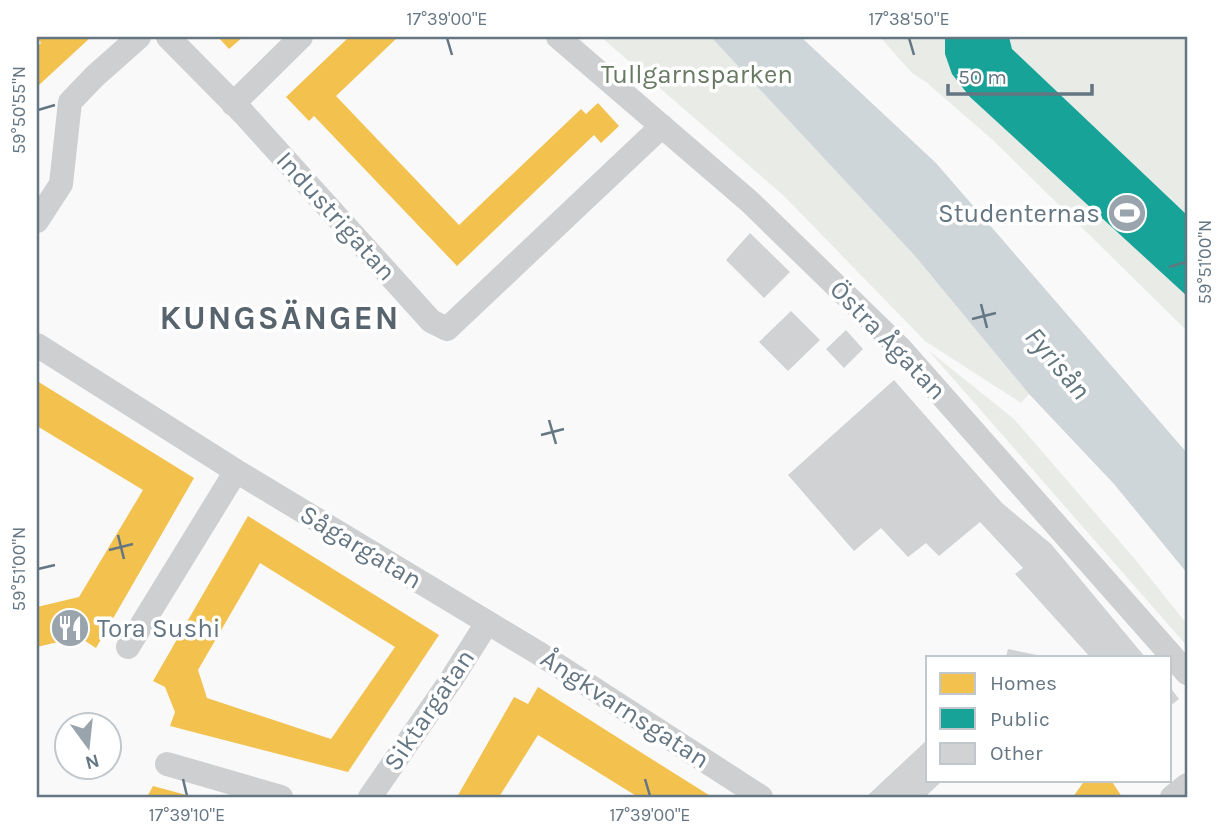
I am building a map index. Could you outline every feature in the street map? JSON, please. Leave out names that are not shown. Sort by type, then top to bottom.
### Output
[{"type":"street","name":"Industrigatan","points":[[169,37],[431,321],[447,329],[662,126]]},
{"type":"street","points":[[233,104],[301,37]]},
{"type":"street","name":"Östra Ågatan","points":[[558,37],[750,202],[899,346],[1187,673]]},
{"type":"street","points":[[37,221],[61,184],[70,102],[131,39]]},
{"type":"street","name":"Sågargatan","points":[[37,345],[236,471],[487,622]]},
{"type":"street","points":[[128,647],[236,471]]},
{"type":"street","name":"Siktargatan","points":[[370,797],[451,680],[487,622]]},
{"type":"street","name":"Ångkvarnsgatan","points":[[487,622],[761,797]]},
{"type":"street","points":[[167,764],[281,797]]},
{"type":"street","points":[[1172,797],[1187,785]]},
{"type":"green space","name":"Tullgarnsparken","points":[[601,37],[711,37],[915,256],[1029,394],[1021,403],[925,341],[784,196]]},
{"type":"green space","name":"Studenternas","points":[[880,37],[1187,37],[1187,331],[995,142],[912,73]]},
{"type":"green space","points":[[928,350],[1014,419],[1187,624],[1187,646]]},
{"type":"water","name":"Fyrisån","points":[[711,37],[801,37],[936,163],[1187,453],[1187,573],[1114,484],[1029,394],[915,256]]},
{"type":"building: Homes","points":[[37,37],[91,37],[39,85],[39,94],[37,47],[41,43]]},
{"type":"building: Homes","points":[[218,37],[243,37],[229,49]]},
{"type":"building: Homes","points":[[349,37],[398,37],[336,96],[459,225],[581,109],[586,114],[598,103],[619,126],[601,143],[594,135],[457,266],[314,116],[309,121],[286,97]]},
{"type":"building: Homes","points":[[37,381],[194,478],[96,648],[79,637],[37,647],[37,607],[79,597],[143,490],[37,426]]},
{"type":"building: Homes","points":[[248,516],[439,635],[348,772],[170,726],[175,712],[165,687],[153,681]],"holes":[[[260,563],[395,647],[331,739],[207,698],[198,670]]]},
{"type":"building: Homes","points":[[538,687],[712,797],[638,797],[538,735],[499,797],[457,797],[514,697],[528,704]]},
{"type":"building: Homes","points":[[1084,782],[1112,782],[1122,797],[1073,797]]},
{"type":"building: Homes","points":[[153,786],[190,796],[190,797],[147,797]]},
{"type":"building: Public","points":[[945,37],[1009,37],[1012,49],[1187,215],[1187,296],[970,97],[952,74],[945,54]]},
{"type":"building: Other","points":[[750,233],[790,272],[764,298],[726,260]]},
{"type":"building: Other","points":[[791,311],[820,340],[788,371],[759,342]]},
{"type":"building: Other","points":[[846,330],[863,349],[844,368],[826,349]]},
{"type":"building: Other","points":[[894,380],[1002,503],[1051,544],[1144,656],[1089,656],[1015,574],[1023,568],[980,522],[939,556],[926,543],[908,557],[881,528],[854,551],[788,475]]},
{"type":"building: Other","points":[[1008,649],[1042,656],[1006,656]]},
{"type":"building: Other","points":[[1172,690],[1179,699],[1172,704]]},
{"type":"building: Other","points":[[926,741],[926,782],[941,782],[925,797],[866,797]]},
{"type":"place","name":"Studenternas","points":[[1127,213]]},
{"type":"place","name":"Tora Sushi","points":[[70,628]]},
{"type":"district","name":"KUNGSÄNGEN","points":[[280,318]]}]
